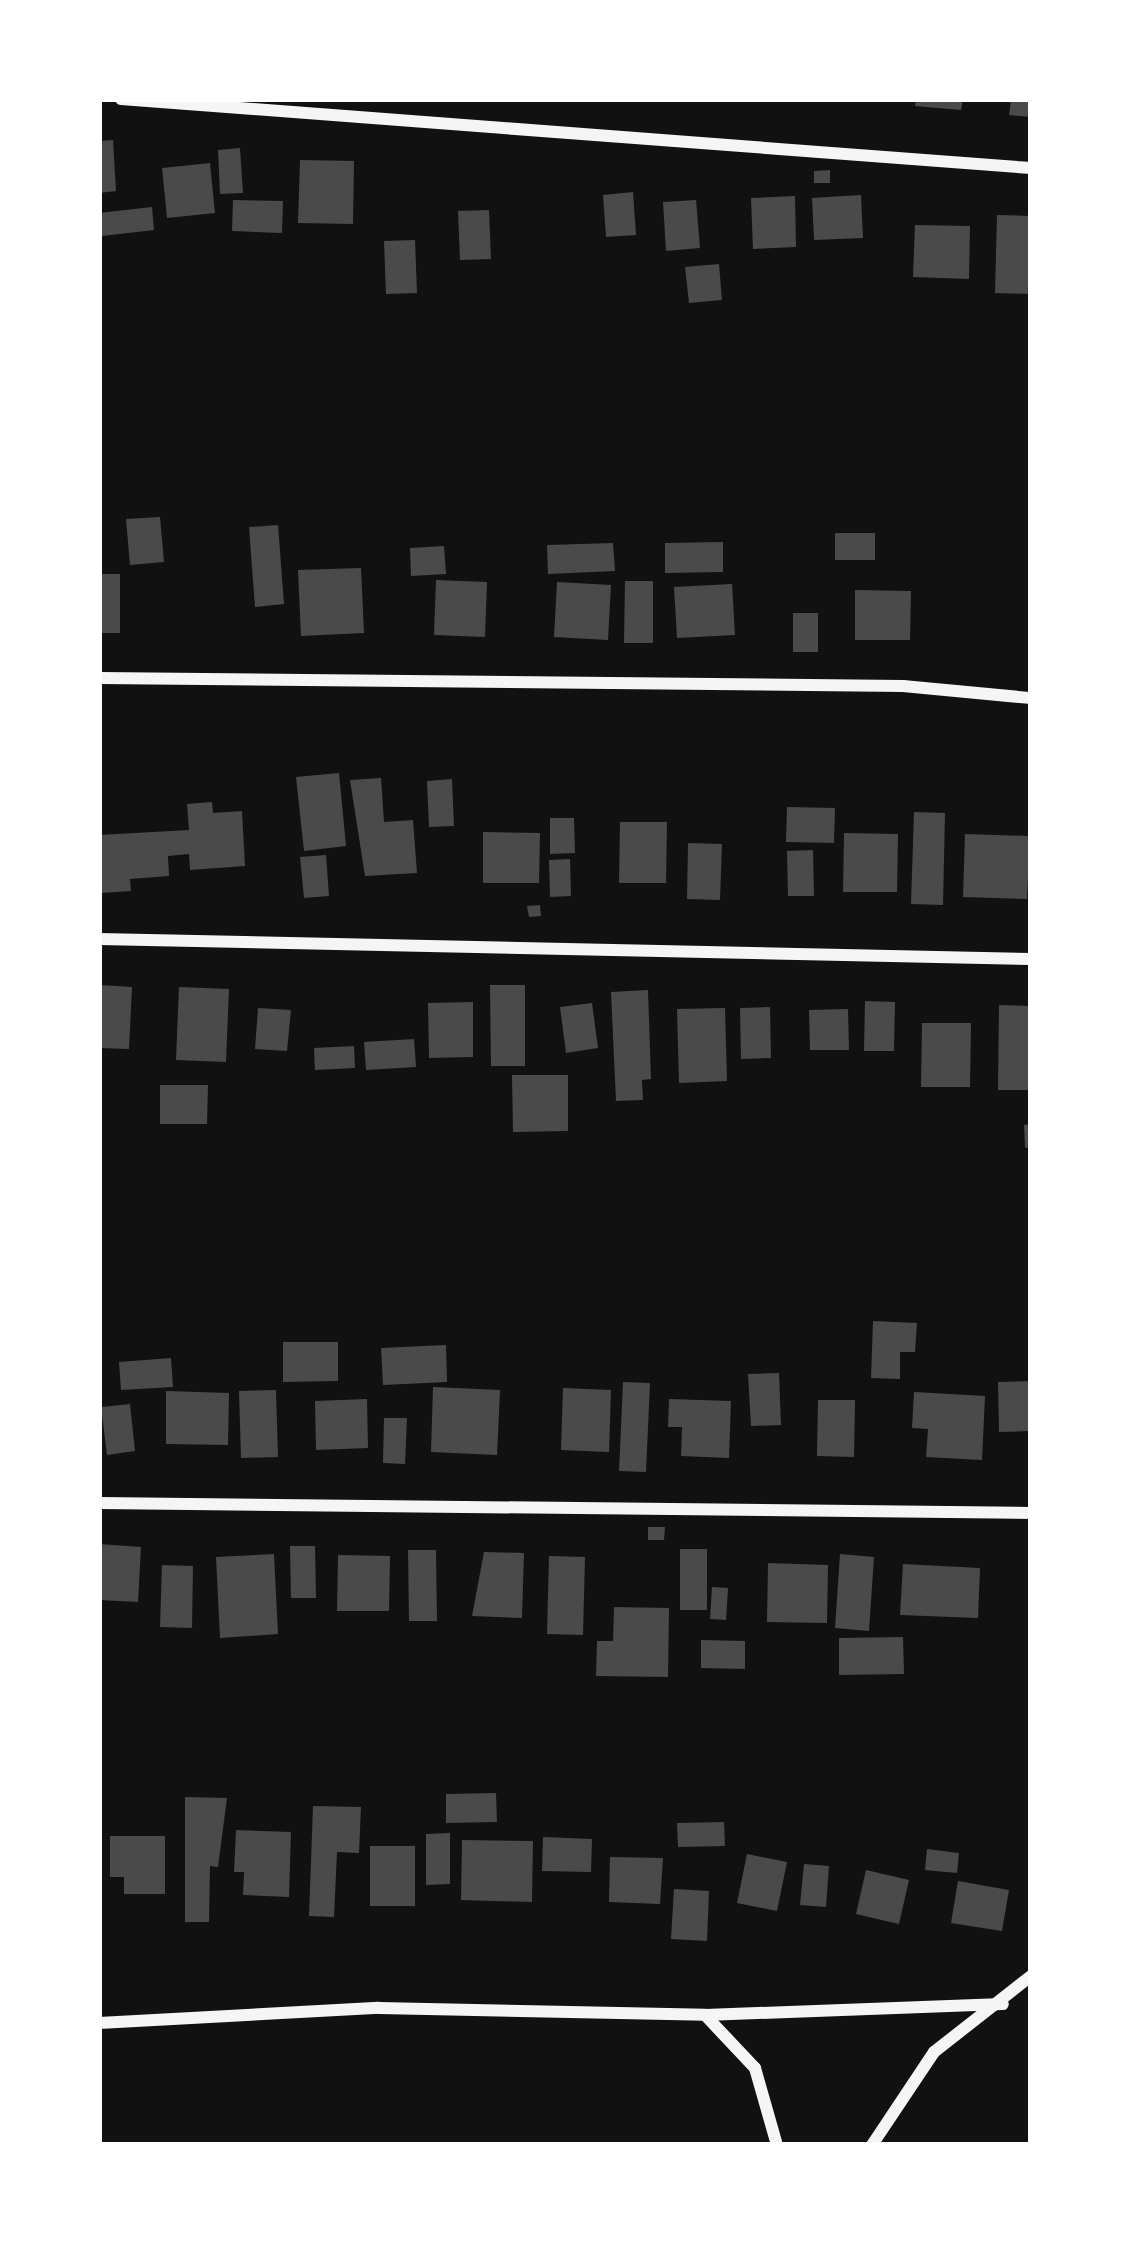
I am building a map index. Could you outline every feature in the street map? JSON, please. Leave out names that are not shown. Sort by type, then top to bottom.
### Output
[{"type":"street","points":[[121,99],[1031,169]]},
{"type":"street","points":[[99,678],[903,686],[1031,698]]},
{"type":"street","points":[[99,939],[1031,958]]},
{"type":"street","points":[[99,1503],[1031,1513]]},
{"type":"street","points":[[872,2145],[934,2052],[1003,2003],[1031,1976]]},
{"type":"street","points":[[99,2023],[379,2008],[705,2015],[1003,2003]]},
{"type":"street","points":[[705,2015],[755,2068],[777,2145]]},
{"type":"building","points":[[916,99],[963,99],[961,110],[915,106]]},
{"type":"building","points":[[1011,99],[1031,99],[1031,117],[1009,115]]},
{"type":"building","points":[[113,140],[116,191],[99,193],[99,141]]},
{"type":"building","points":[[240,148],[243,193],[220,194],[218,150]]},
{"type":"building","points":[[300,160],[354,161],[353,224],[298,223]]},
{"type":"building","points":[[210,163],[215,213],[167,218],[162,168]]},
{"type":"building","points":[[830,170],[830,183],[814,183],[814,171]]},
{"type":"building","points":[[633,192],[636,235],[606,237],[603,195]]},
{"type":"building","points":[[861,195],[863,238],[814,240],[812,198]]},
{"type":"building","points":[[795,196],[796,247],[753,249],[751,198]]},
{"type":"building","points":[[233,200],[283,201],[282,233],[232,231]]},
{"type":"building","points":[[696,200],[700,248],[666,251],[663,202]]},
{"type":"building","points":[[152,207],[154,230],[102,236],[99,213]]},
{"type":"building","points":[[489,210],[491,259],[460,260],[458,211]]},
{"type":"building","points":[[997,215],[1031,216],[1031,294],[995,293]]},
{"type":"building","points":[[915,225],[970,226],[969,279],[913,277]]},
{"type":"building","points":[[415,240],[417,293],[386,294],[384,241]]},
{"type":"building","points":[[719,264],[722,300],[689,303],[685,267]]},
{"type":"building","points":[[160,517],[164,562],[130,565],[126,519]]},
{"type":"building","points":[[278,525],[284,604],[255,607],[249,527]]},
{"type":"building","points":[[835,533],[875,533],[875,560],[835,560]]},
{"type":"building","points":[[723,542],[723,572],[665,573],[665,543]]},
{"type":"building","points":[[613,543],[615,571],[548,574],[547,545]]},
{"type":"building","points":[[444,546],[446,574],[411,576],[410,548]]},
{"type":"building","points":[[361,568],[364,633],[301,636],[298,570]]},
{"type":"building","points":[[99,574],[120,574],[120,633],[99,633]]},
{"type":"building","points":[[436,580],[487,582],[485,637],[434,635]]},
{"type":"building","points":[[625,581],[653,581],[653,643],[624,643]]},
{"type":"building","points":[[557,582],[611,585],[608,640],[554,637]]},
{"type":"building","points":[[732,584],[735,635],[677,638],[674,587]]},
{"type":"building","points":[[855,590],[911,591],[910,640],[855,640]]},
{"type":"building","points":[[793,613],[818,613],[818,652],[793,652]]},
{"type":"building","points":[[339,773],[346,846],[304,851],[296,777]]},
{"type":"building","points":[[381,778],[384,822],[413,820],[417,873],[365,876],[350,780]]},
{"type":"building","points":[[452,779],[454,826],[429,827],[427,781]]},
{"type":"building","points":[[212,802],[213,813],[242,811],[245,866],[190,870],[189,854],[168,856],[169,876],[130,879],[131,891],[100,893],[99,835],[189,830],[187,804]]},
{"type":"building","points":[[787,807],[835,808],[834,843],[786,842]]},
{"type":"building","points":[[914,812],[945,813],[943,905],[911,904]]},
{"type":"building","points":[[550,818],[574,818],[575,853],[550,854]]},
{"type":"building","points":[[620,822],[667,822],[666,883],[619,883]]},
{"type":"building","points":[[483,832],[540,833],[539,883],[483,883]]},
{"type":"building","points":[[844,833],[898,834],[897,892],[843,892]]},
{"type":"building","points":[[965,834],[1030,836],[1027,899],[963,897]]},
{"type":"building","points":[[688,843],[722,844],[720,900],[687,899]]},
{"type":"building","points":[[813,850],[814,896],[788,896],[787,851]]},
{"type":"building","points":[[326,855],[329,896],[304,898],[300,857]]},
{"type":"building","points":[[570,859],[571,896],[550,897],[549,860]]},
{"type":"building","points":[[540,905],[541,916],[529,917],[527,906]]},
{"type":"building","points":[[99,985],[132,987],[129,1049],[99,1048]]},
{"type":"building","points":[[490,985],[525,985],[525,1066],[491,1066]]},
{"type":"building","points":[[179,987],[229,989],[226,1062],[176,1060]]},
{"type":"building","points":[[648,990],[651,1079],[642,1080],[643,1100],[616,1101],[611,992]]},
{"type":"building","points":[[865,1001],[895,1002],[894,1051],[864,1051]]},
{"type":"building","points":[[473,1002],[473,1057],[429,1058],[428,1003]]},
{"type":"building","points":[[592,1003],[598,1048],[566,1053],[560,1007]]},
{"type":"building","points":[[999,1005],[1031,1006],[1031,1090],[998,1090]]},
{"type":"building","points":[[770,1007],[771,1058],[741,1059],[740,1008]]},
{"type":"building","points":[[258,1008],[291,1010],[287,1051],[255,1049]]},
{"type":"building","points":[[725,1008],[727,1081],[679,1083],[677,1009]]},
{"type":"building","points":[[848,1009],[849,1050],[810,1050],[809,1010]]},
{"type":"building","points":[[922,1023],[971,1023],[970,1087],[921,1087]]},
{"type":"building","points":[[414,1039],[416,1067],[366,1070],[364,1042]]},
{"type":"building","points":[[354,1046],[355,1068],[315,1070],[314,1048]]},
{"type":"building","points":[[512,1075],[568,1075],[568,1131],[513,1132]]},
{"type":"building","points":[[160,1085],[208,1085],[207,1124],[160,1124]]},
{"type":"building","points":[[1031,1124],[1031,1147],[1025,1148],[1024,1125]]},
{"type":"building","points":[[873,1321],[917,1323],[915,1352],[900,1352],[900,1379],[871,1378]]},
{"type":"building","points":[[283,1342],[338,1342],[338,1381],[283,1382]]},
{"type":"building","points":[[446,1345],[447,1382],[383,1385],[381,1348]]},
{"type":"building","points":[[171,1358],[173,1387],[121,1390],[119,1362]]},
{"type":"building","points":[[779,1373],[781,1425],[751,1426],[748,1374]]},
{"type":"building","points":[[1031,1381],[1031,1431],[999,1432],[998,1382]]},
{"type":"building","points":[[623,1382],[650,1383],[646,1472],[619,1471]]},
{"type":"building","points":[[433,1387],[500,1390],[497,1455],[431,1452]]},
{"type":"building","points":[[563,1388],[611,1390],[609,1452],[561,1450]]},
{"type":"building","points":[[276,1390],[278,1457],[241,1458],[239,1391]]},
{"type":"building","points":[[166,1391],[229,1393],[228,1445],[166,1444]]},
{"type":"building","points":[[914,1392],[985,1396],[982,1460],[926,1457],[928,1429],[912,1428]]},
{"type":"building","points":[[367,1399],[368,1448],[316,1450],[315,1401]]},
{"type":"building","points":[[669,1399],[731,1401],[729,1458],[681,1456],[682,1427],[668,1427]]},
{"type":"building","points":[[818,1400],[855,1400],[854,1457],[817,1456]]},
{"type":"building","points":[[130,1404],[135,1451],[107,1455],[101,1407]]},
{"type":"building","points":[[384,1418],[407,1418],[405,1464],[383,1463]]},
{"type":"building","points":[[648,1527],[665,1527],[664,1540],[648,1540]]},
{"type":"building","points":[[99,1544],[141,1547],[138,1602],[99,1600]]},
{"type":"building","points":[[290,1546],[315,1546],[316,1598],[291,1598]]},
{"type":"building","points":[[680,1549],[707,1549],[707,1610],[680,1610]]},
{"type":"building","points":[[408,1550],[436,1550],[437,1621],[409,1621]]},
{"type":"building","points":[[484,1552],[524,1553],[522,1618],[472,1616]]},
{"type":"building","points":[[274,1554],[278,1634],[220,1638],[216,1557]]},
{"type":"building","points":[[840,1554],[874,1557],[869,1631],[835,1628]]},
{"type":"building","points":[[338,1555],[390,1556],[389,1611],[337,1611]]},
{"type":"building","points":[[549,1556],[585,1557],[583,1635],[547,1634]]},
{"type":"building","points":[[768,1563],[828,1565],[827,1623],[767,1622]]},
{"type":"building","points":[[903,1564],[980,1568],[978,1618],[900,1615]]},
{"type":"building","points":[[162,1565],[193,1566],[192,1628],[160,1627]]},
{"type":"building","points":[[712,1587],[728,1588],[726,1620],[710,1619]]},
{"type":"building","points":[[614,1607],[669,1608],[668,1677],[596,1676],[597,1641],[613,1641]]},
{"type":"building","points":[[903,1637],[904,1674],[839,1675],[839,1638]]},
{"type":"building","points":[[701,1640],[745,1641],[745,1669],[701,1668]]},
{"type":"building","points":[[496,1793],[497,1822],[446,1823],[446,1794]]},
{"type":"building","points":[[185,1797],[227,1798],[218,1867],[210,1866],[209,1922],[185,1922]]},
{"type":"building","points":[[313,1806],[361,1807],[359,1853],[337,1852],[334,1917],[309,1916]]},
{"type":"building","points":[[724,1822],[725,1846],[678,1847],[677,1823]]},
{"type":"building","points":[[236,1830],[291,1832],[289,1897],[243,1895],[244,1872],[234,1872]]},
{"type":"building","points":[[450,1833],[450,1884],[426,1885],[426,1834]]},
{"type":"building","points":[[110,1836],[165,1836],[165,1894],[124,1894],[124,1877],[110,1877]]},
{"type":"building","points":[[543,1837],[592,1839],[591,1872],[542,1871]]},
{"type":"building","points":[[462,1840],[533,1841],[532,1902],[461,1900]]},
{"type":"building","points":[[370,1846],[415,1846],[415,1906],[370,1906]]},
{"type":"building","points":[[927,1849],[959,1853],[957,1873],[925,1870]]},
{"type":"building","points":[[747,1854],[787,1862],[777,1911],[737,1903]]},
{"type":"building","points":[[610,1857],[663,1858],[660,1904],[609,1902]]},
{"type":"building","points":[[804,1864],[829,1866],[826,1907],[800,1905]]},
{"type":"building","points":[[866,1870],[909,1880],[899,1924],[856,1914]]},
{"type":"building","points":[[958,1881],[1009,1890],[1002,1931],[951,1923]]},
{"type":"building","points":[[674,1889],[709,1891],[707,1941],[671,1939]]}]
